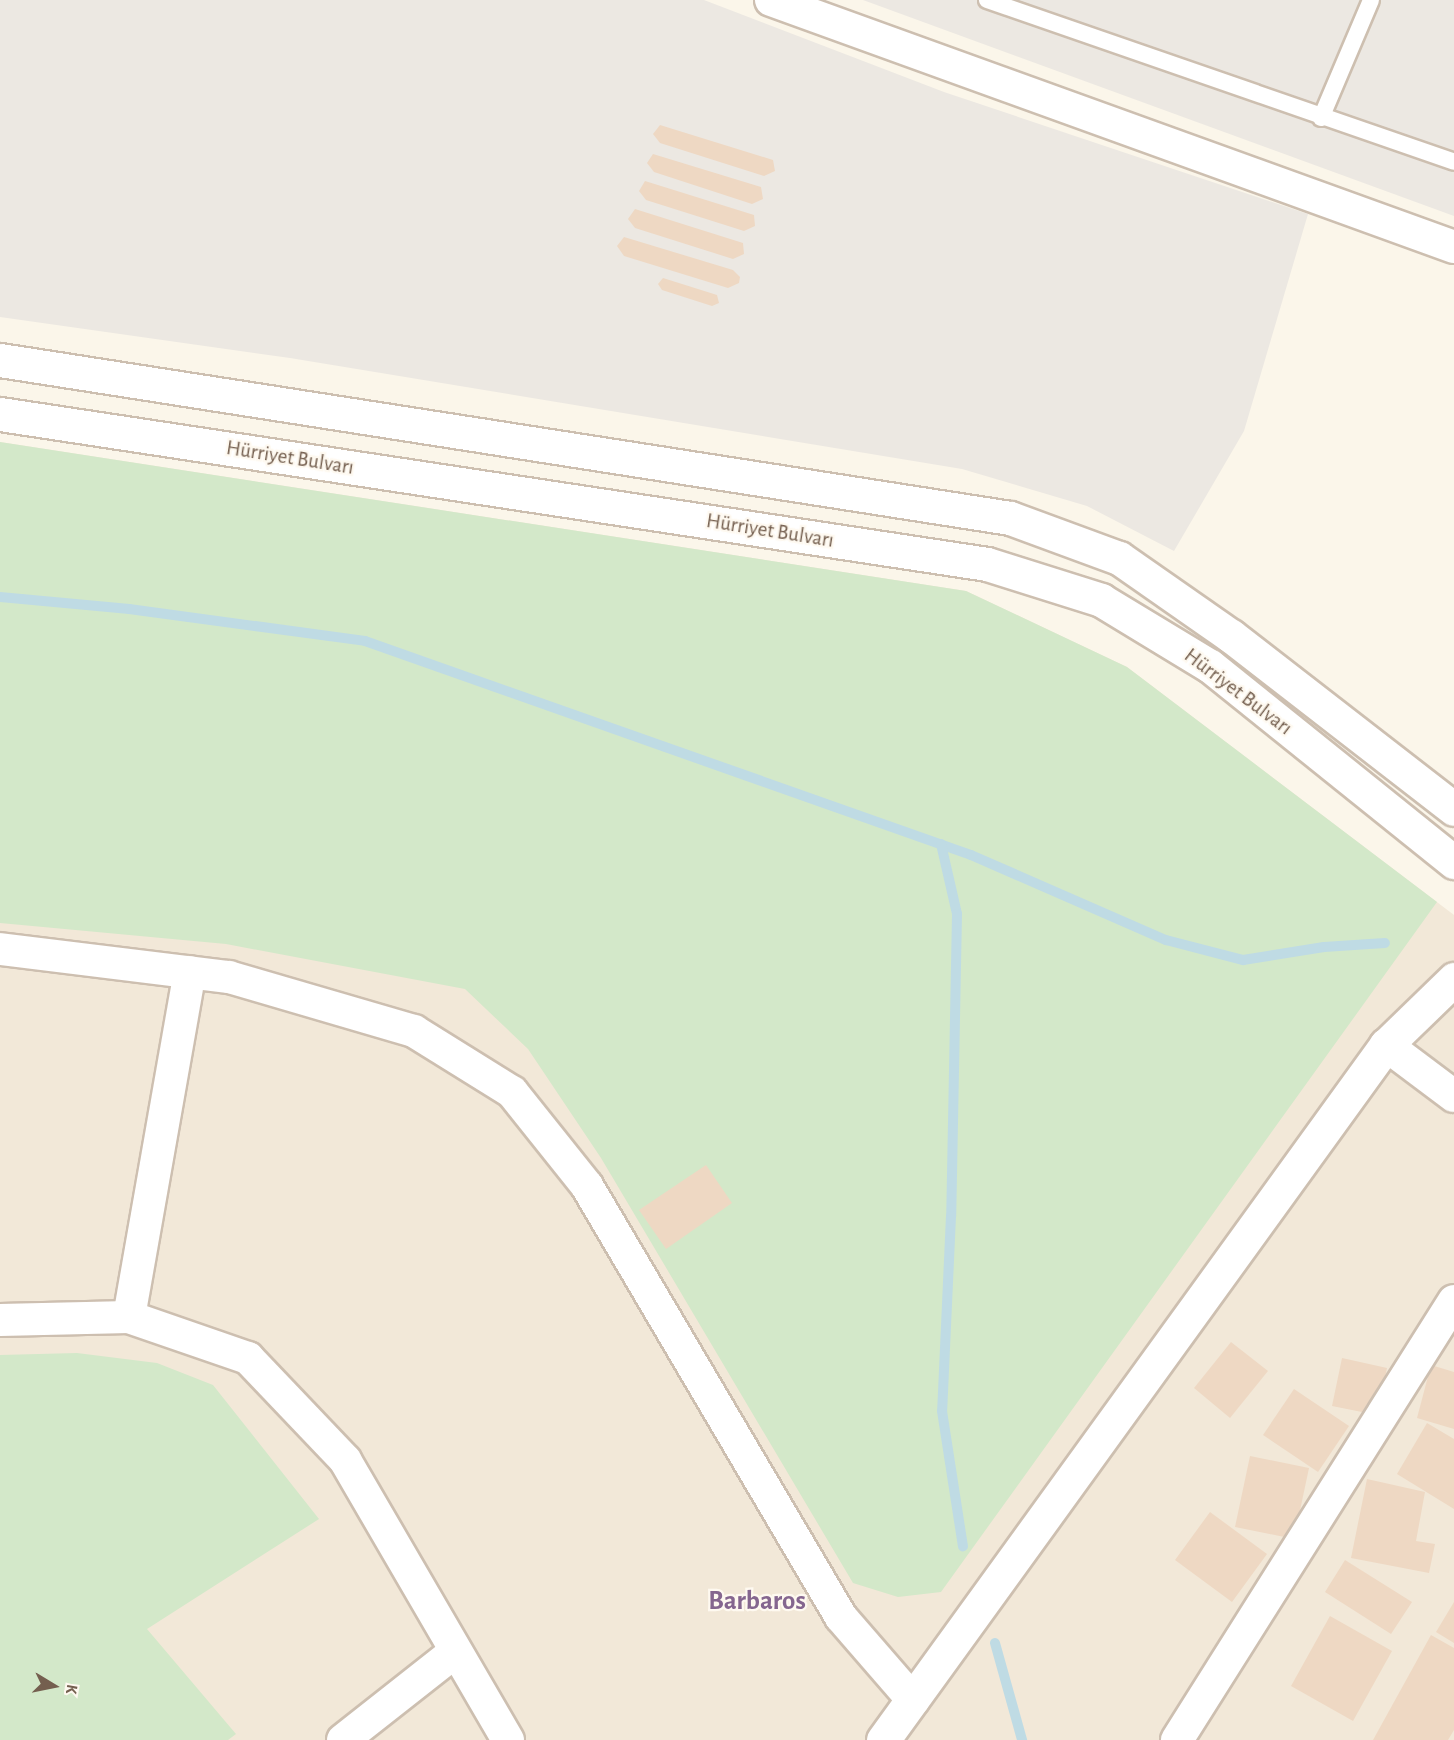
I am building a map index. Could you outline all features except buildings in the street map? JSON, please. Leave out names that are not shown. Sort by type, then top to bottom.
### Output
[{"type":"main road","name":"Hürriyet Bulvarı","points":[[0,360],[1010,518],[1119,558],[1231,636],[1454,809]]},
{"type":"main road","name":"Hürriyet Bulvarı","points":[[0,414],[998,567],[1101,600],[1210,666],[1454,862]]},
{"type":"main road","points":[[884,1740],[1386,1045],[1454,980]]},
{"type":"street","points":[[771,0],[1454,247]]},
{"type":"street","points":[[3,952],[228,977],[414,1031],[512,1092],[587,1186],[841,1617],[913,1700]]},
{"type":"street","points":[[129,1317],[190,972]]},
{"type":"street","points":[[1386,1045],[1454,1096]]},
{"type":"street","points":[[1177,1740],[1454,1301]]},
{"type":"street","points":[[0,1320],[129,1317],[248,1358],[345,1460],[508,1740]]},
{"type":"street","points":[[343,1740],[455,1652]]},
{"type":"lane","points":[[987,0],[1321,118],[1454,162]]},
{"type":"lane","points":[[1321,118],[1371,0]]},
{"type":"shaded area","points":[[0,0],[704,0],[944,92],[1308,214],[1244,431],[1174,551],[1087,506],[962,469],[290,358],[0,317]]},
{"type":"shaded area","points":[[863,0],[1454,0],[1454,216]]},
{"type":"shaded area","points":[[0,442],[966,591],[1127,667],[1454,915],[1454,1740],[0,1740]]},
{"type":"green space","points":[[0,442],[966,591],[1127,667],[1437,902],[941,1592],[898,1597],[853,1583],[601,1158],[528,1049],[465,989],[226,944],[0,923]]},
{"type":"green space","points":[[77,1353],[157,1363],[213,1385],[319,1519],[147,1629],[236,1734],[228,1740],[0,1740],[0,1355]]},
{"type":"waterway","points":[[0,597],[129,609],[365,641],[971,855],[1166,940],[1243,960],[1324,947],[1385,943]]},
{"type":"waterway","points":[[941,844],[957,914],[951,1216],[942,1411],[963,1546]]},
{"type":"waterway","points":[[995,1643],[1022,1740]]},
{"type":"district","name":"Barbaros","points":[[757,1601]]}]
